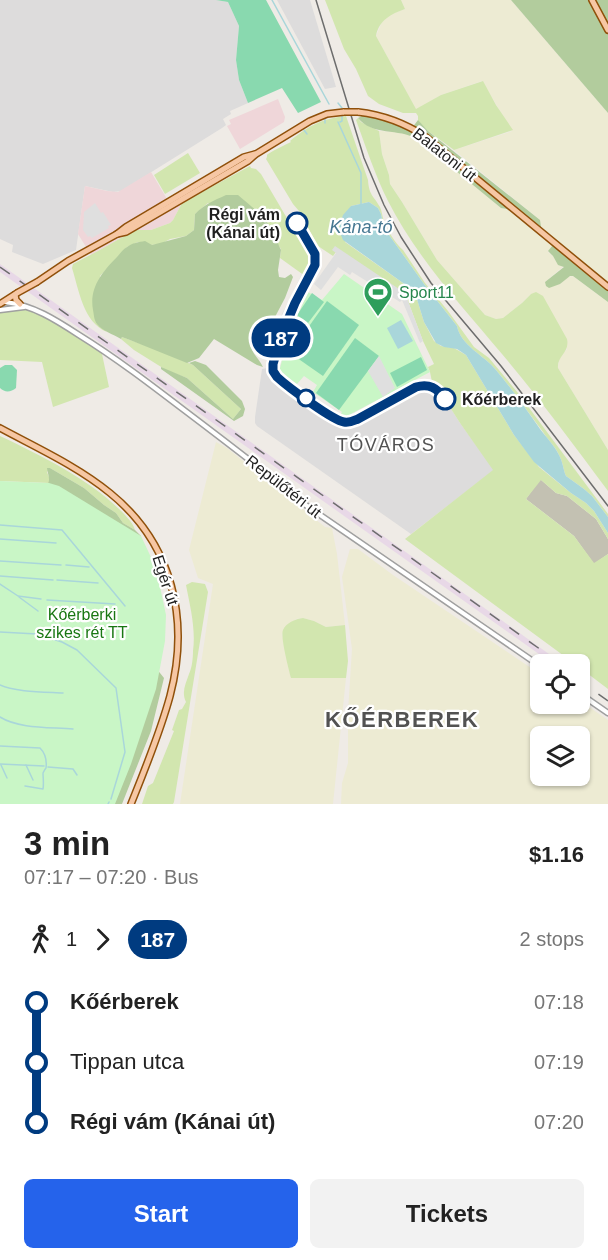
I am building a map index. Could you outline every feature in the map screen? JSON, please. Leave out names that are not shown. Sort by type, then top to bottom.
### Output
[{"type":"main road","points":[[592,0],[608,30]]},
{"type":"main road","name":"Balatoni út","points":[[2,303],[68,261],[117,234],[132,229],[250,160],[256,154],[316,118],[344,112],[378,114],[401,122],[426,137],[608,288]]},
{"type":"main road","points":[[16,294],[16,300],[20,304]]},
{"type":"main road","name":"Egér út","points":[[0,428],[90,478],[111,494],[143,527],[158,550],[168,573],[177,617],[176,663],[170,696],[158,735],[131,804]]},
{"type":"street","name":"Repülőtéri út","points":[[2,303],[20,304],[49,316],[129,369],[271,476],[307,506],[530,659]]},
{"type":"street","points":[[0,310],[28,307]]},
{"type":"street","points":[[590,700],[608,712]]},
{"type":"shaded area","points":[[0,0],[216,0],[228,2],[239,26],[236,60],[239,80],[248,103],[230,111],[231,114],[223,119],[226,125],[222,128],[121,191],[113,192],[85,186],[76,250],[43,264],[12,252],[13,245],[0,239]]},
{"type":"shaded area","points":[[277,0],[310,0],[336,87],[325,89]]},
{"type":"shaded area","points":[[401,0],[511,0],[608,113],[608,287],[546,237],[553,245],[548,252],[558,264],[564,266],[545,282],[560,284],[567,277],[573,276],[608,302],[608,450],[558,368],[559,358],[567,349],[531,294],[503,318],[496,319],[485,315],[437,260],[390,184],[379,131],[401,132],[417,139],[501,208],[514,210],[540,220],[454,150],[512,131],[482,81],[441,95],[416,110],[376,36],[382,22],[391,14],[405,9]]},
{"type":"shaded area","points":[[278,99],[285,117],[284,122],[240,149],[227,126],[231,124],[229,120]]},
{"type":"shaded area","points":[[151,172],[167,199],[182,203],[173,220],[151,230],[135,230],[91,255],[78,234],[85,186],[118,192]]},
{"type":"shaded area","points":[[95,203],[111,225],[92,238],[88,237],[83,230],[84,212]]},
{"type":"shaded area","points":[[335,246],[406,296],[423,341],[420,343],[402,300],[400,302],[352,272],[350,275],[338,267],[321,290],[314,284],[336,253],[332,250]]},
{"type":"shaded area","points":[[0,264],[549,654],[539,654],[0,272]]},
{"type":"shaded area","points":[[302,274],[305,276],[286,315],[272,356],[268,355],[282,314]]},
{"type":"shaded area","points":[[379,356],[395,388],[383,397],[368,371]]},
{"type":"shaded area","points":[[273,367],[275,374],[281,380],[328,413],[349,423],[416,387],[426,385],[433,387],[444,398],[494,470],[411,534],[257,426],[255,417],[262,369]]},
{"type":"shaded area","points":[[216,442],[227,448],[325,527],[332,528],[345,625],[326,627],[303,618],[296,619],[282,634],[291,678],[346,678],[333,804],[180,804],[213,584],[198,578],[189,550]]},
{"type":"shaded area","points":[[540,479],[556,493],[567,496],[596,519],[608,539],[608,554],[594,564],[574,536],[526,499]]},
{"type":"shaded area","points":[[350,549],[358,549],[530,667],[530,714],[590,714],[590,708],[608,720],[608,804],[341,804],[342,783],[348,763],[352,649],[342,577]]},
{"type":"green space","points":[[216,0],[266,0],[321,102],[298,113],[282,88],[248,103],[239,80],[236,60],[239,26],[228,2]]},
{"type":"green space","points":[[325,0],[401,0],[405,9],[386,18],[376,36],[416,109],[441,95],[483,81],[513,130],[454,150],[428,131],[418,121],[416,113],[403,113],[379,104],[368,96],[344,49]]},
{"type":"green space","points":[[511,0],[608,0],[608,113]]},
{"type":"green space","points":[[368,113],[412,128],[418,120],[428,131],[540,220],[542,233],[514,210],[501,208],[417,139],[378,130],[364,124],[358,118]]},
{"type":"green space","points":[[346,116],[370,192],[380,207],[392,237],[474,347],[489,358],[518,393],[608,514],[608,517],[592,496],[566,476],[556,449],[514,393],[491,365],[463,339],[457,326],[384,228],[378,208],[369,202],[351,206],[345,242],[410,288],[416,296],[424,322],[434,341],[466,355],[514,435],[539,467],[586,503],[608,533],[608,539],[596,519],[567,496],[556,493],[541,480],[526,499],[574,536],[594,563],[608,554],[608,689],[590,675],[590,654],[561,654],[405,539],[493,470],[444,398],[433,387],[428,367],[434,364],[406,296],[336,252],[333,256],[318,246],[266,159],[268,154],[291,142],[310,127],[330,119]]},
{"type":"green space","points":[[358,118],[361,122],[379,131],[390,184],[437,260],[485,315],[496,319],[503,318],[531,294],[536,292],[543,296],[567,339],[567,348],[559,360],[558,368],[608,450],[608,491],[543,405],[440,280],[412,242],[379,181],[356,120]]},
{"type":"green space","points":[[188,153],[200,173],[165,194],[154,175]]},
{"type":"green space","points":[[250,166],[261,174],[301,242],[305,243],[312,256],[312,263],[305,276],[280,258],[281,249],[270,227],[208,203],[195,214],[194,230],[186,236],[170,239],[161,244],[151,245],[138,242],[127,247],[100,276],[98,325],[107,332],[92,321],[83,305],[72,268],[73,264],[135,230],[151,230],[170,223],[182,203]]},
{"type":"green space","points":[[226,195],[238,195],[264,218],[281,250],[279,277],[285,278],[291,274],[293,277],[266,334],[258,333],[251,341],[252,349],[263,367],[214,339],[199,358],[187,363],[122,337],[121,339],[99,326],[95,321],[92,302],[95,288],[106,269],[123,250],[138,242],[145,241],[152,245],[186,236],[194,230],[195,214],[206,205]]},
{"type":"green space","points":[[553,245],[608,290],[608,302],[573,276],[560,284],[549,288],[546,286],[545,282],[564,267],[558,265],[548,251]]},
{"type":"green space","points":[[344,274],[402,314],[430,372],[347,416],[340,415],[342,412],[313,392],[317,385],[304,376],[297,384],[279,372],[288,337],[308,292],[322,300]]},
{"type":"green space","points":[[312,293],[324,302],[308,323],[297,315]]},
{"type":"green space","points":[[327,301],[359,325],[323,376],[290,353]]},
{"type":"green space","points":[[22,309],[39,311],[104,351],[102,354],[109,387],[53,407],[42,362],[0,360],[0,311]]},
{"type":"green space","points":[[122,337],[193,365],[241,409],[233,419],[187,378],[166,370],[134,350],[121,339]]},
{"type":"green space","points":[[355,338],[379,356],[339,410],[316,393]]},
{"type":"green space","points":[[421,357],[427,370],[397,387],[390,373]]},
{"type":"green space","points":[[195,361],[206,365],[242,401],[245,409],[243,416],[234,421],[161,369],[161,367],[187,378],[233,419],[241,409],[189,363]]},
{"type":"green space","points":[[12,365],[17,370],[16,388],[10,391],[0,388],[0,368]]},
{"type":"green space","points":[[0,436],[50,461],[98,491],[125,515],[135,530],[123,523],[116,513],[84,488],[50,468],[47,472],[49,483],[0,481]]},
{"type":"green space","points":[[47,468],[84,488],[141,536],[148,658],[164,678],[151,731],[122,804],[98,804],[47,485],[49,479]]},
{"type":"green space","name":"Kőérberki szikes rét TT","points":[[0,481],[49,483],[59,486],[141,536],[156,568],[166,615],[165,641],[156,689],[115,804],[0,804]]},
{"type":"green space","points":[[192,582],[205,584],[208,592],[174,802],[173,804],[142,804],[174,731],[172,730],[179,710],[186,702],[184,691],[191,669],[194,634],[186,585]]},
{"type":"green space","points":[[303,618],[326,627],[345,625],[348,661],[346,678],[291,678],[282,633],[286,625]]},
{"type":"water","name":"Kána-tó","points":[[369,202],[378,208],[384,228],[457,326],[463,339],[496,370],[552,444],[566,476],[592,496],[608,517],[608,533],[586,503],[534,462],[514,435],[466,355],[457,349],[436,343],[424,322],[416,296],[410,288],[343,240],[339,230],[343,215],[351,206]]},
{"type":"water","points":[[401,320],[413,341],[398,349],[387,328]]},
{"type":"waterway","points":[[272,0],[329,104]]},
{"type":"waterway","points":[[338,103],[342,108]]},
{"type":"waterway","points":[[340,122],[342,115]]},
{"type":"waterway","points":[[338,122],[361,173],[361,206]]},
{"type":"waterway","points":[[304,130],[307,134]]},
{"type":"waterway","points":[[0,525],[62,530],[125,606]]},
{"type":"waterway","points":[[0,539],[56,543]]},
{"type":"waterway","points":[[0,561],[61,565]]},
{"type":"waterway","points":[[66,565],[89,567]]},
{"type":"waterway","points":[[0,576],[53,580]]},
{"type":"waterway","points":[[57,580],[98,583]]},
{"type":"waterway","points":[[0,584],[18,596],[41,599]]},
{"type":"waterway","points":[[19,597],[38,611]]},
{"type":"waterway","points":[[47,600],[115,604]]},
{"type":"waterway","points":[[0,632],[37,634],[62,642],[77,650],[116,688],[125,752],[111,799]]},
{"type":"waterway","points":[[0,685],[22,690],[63,693]]},
{"type":"waterway","points":[[0,717],[26,726],[73,729]]},
{"type":"waterway","points":[[0,746],[40,748],[43,752],[46,765],[43,773],[43,789],[25,786]]},
{"type":"waterway","points":[[0,764],[44,766]]},
{"type":"waterway","points":[[1,765],[7,778]]},
{"type":"waterway","points":[[26,765],[33,780]]},
{"type":"waterway","points":[[48,767],[73,769],[77,775]]},
{"type":"tram line","points":[[316,0],[364,158],[384,205],[401,237],[431,283],[501,366],[608,506]]},
{"type":"railway","points":[[0,267],[547,654]]},
{"type":"railway","points":[[590,688],[608,701]]},
{"type":"bus line","name":"187","points":[[297,223],[316,258],[315,265],[282,334],[273,364],[273,371],[277,377],[328,413],[349,423],[423,385],[433,387],[445,399]]},
{"type":"place","name":"Régi vám (Kánai út)","points":[[297,223]]},
{"type":"place","name":"Sport11","points":[[378,318]]},
{"type":"place","name":"Kőérberek","points":[[445,399]]},
{"type":"district","name":"TÓVÁROS","points":[[386,445]]},
{"type":"district","name":"KŐÉRBEREK","points":[[402,719]]}]
